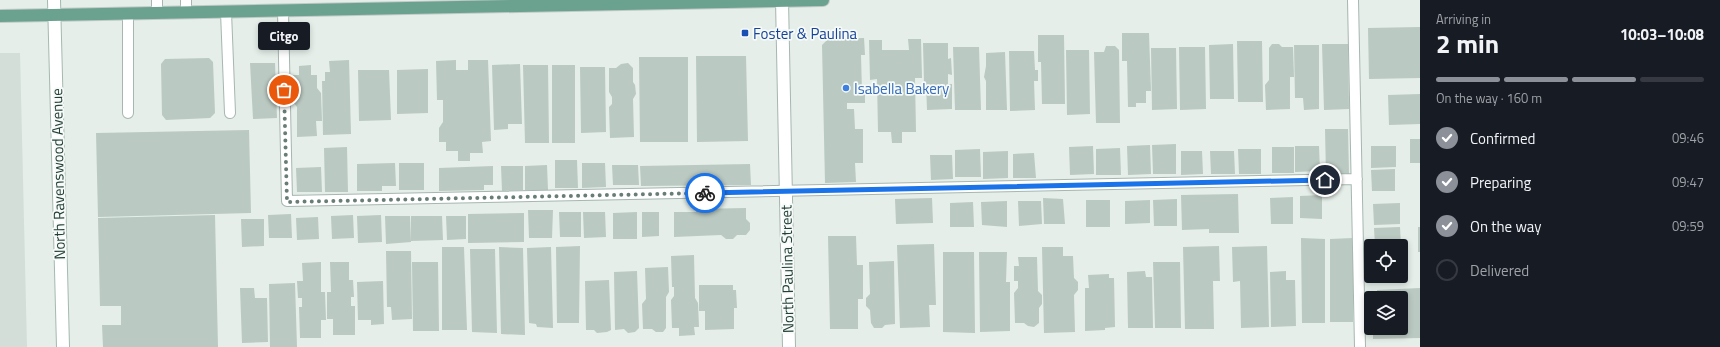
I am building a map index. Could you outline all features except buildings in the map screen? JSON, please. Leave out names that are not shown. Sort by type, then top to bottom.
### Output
[{"type":"main road","points":[[0,16],[282,11],[620,2],[823,0]]},
{"type":"street","name":"North Ravenswood Avenue","points":[[54,0],[63,347]]},
{"type":"street","name":"North Paulina Street","points":[[782,0],[789,347]]},
{"type":"lane","points":[[157,0],[157,13]]},
{"type":"lane","points":[[186,0],[186,12]]},
{"type":"lane","points":[[1353,0],[1360,347]]},
{"type":"lane","points":[[282,11],[287,202],[1356,179]]},
{"type":"lane","points":[[226,12],[230,113]]},
{"type":"lane","points":[[128,14],[128,113]]},
{"type":"shaded area","points":[[0,53],[20,53],[27,347],[0,347]]},
{"type":"way so far","points":[[284,90],[287,202],[705,193]]},
{"type":"place","name":"Foster & Paulina","points":[[745,33]]},
{"type":"place","name":"Isabella Bakery","points":[[846,88]]},
{"type":"place","name":"Citgo","points":[[284,90]]},
{"type":"route","points":[[705,193],[1325,180]]}]
